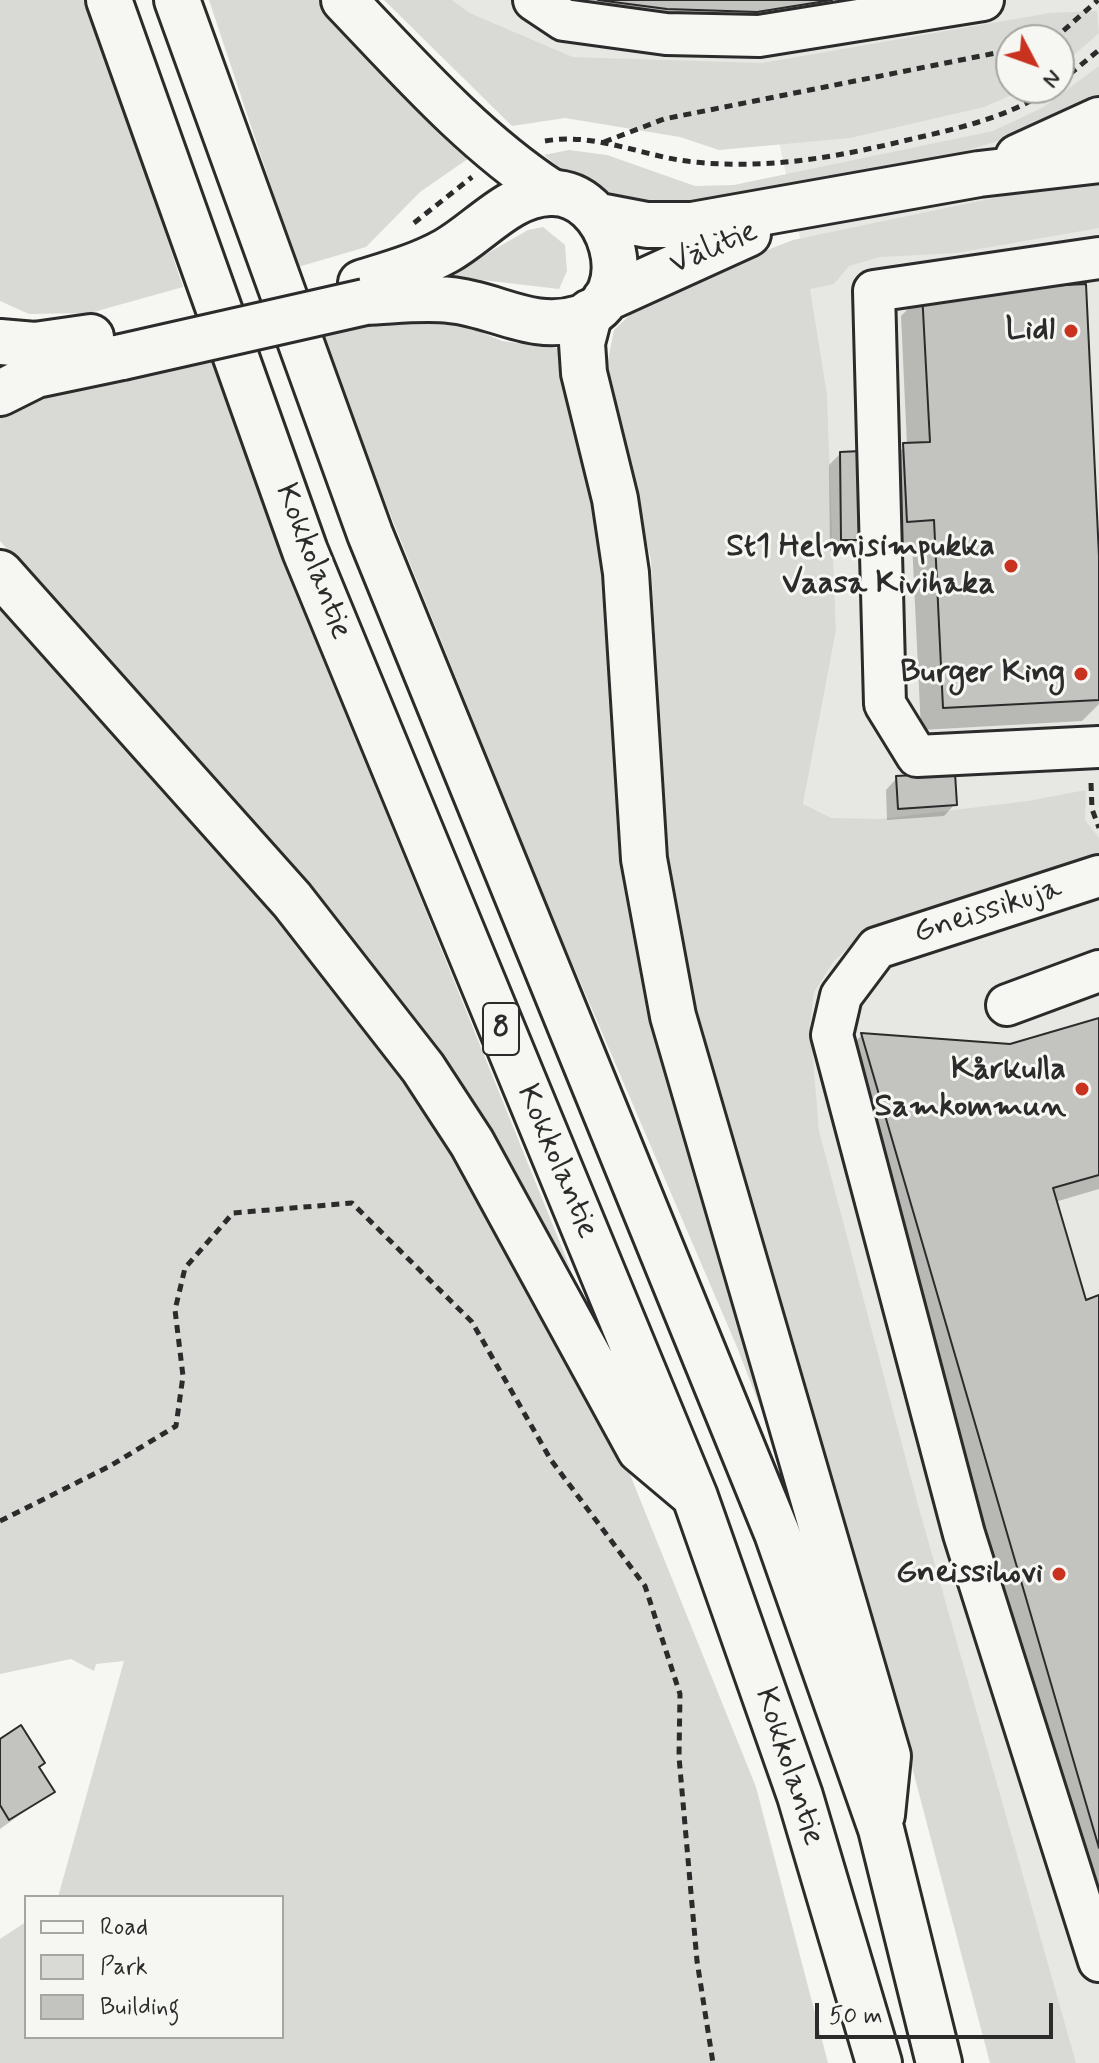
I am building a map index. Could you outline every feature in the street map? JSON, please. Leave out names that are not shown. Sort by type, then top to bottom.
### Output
[{"type":"main road","name":"Kokkolantie","points":[[109,0],[305,551],[695,1497],[800,1796],[879,2063]]},
{"type":"main road","name":"Kokkolantie","points":[[177,0],[370,534],[771,1518],[881,1829],[939,2063]]},
{"type":"main road","name":"Välitie","points":[[344,0],[444,105],[506,159],[551,192],[585,203],[600,216],[647,225],[692,225],[979,174],[1099,160]]},
{"type":"main road","name":"Välitie","points":[[979,174],[1099,120]]},
{"type":"main road","points":[[0,393],[36,375],[120,345],[363,293],[472,235],[523,198],[551,192]]},
{"type":"main road","name":"Välitie","points":[[363,293],[450,300],[544,324],[581,318],[694,256],[825,202]]},
{"type":"main road","points":[[600,216],[610,236],[614,262],[582,343],[584,373],[615,499],[626,573],[644,859],[657,945],[673,1016],[888,1756],[881,1829]]},
{"type":"main road","points":[[0,342],[120,345]]},
{"type":"main road","points":[[0,573],[292,900],[423,1068],[472,1143],[640,1450],[695,1497]]},
{"type":"street","points":[[534,0],[564,20],[666,34],[759,36],[983,0]]},
{"type":"street","points":[[1099,258],[874,291],[885,704],[917,756],[1099,747]]},
{"type":"street","name":"Gneissikuja","points":[[1099,876],[877,948],[841,996],[832,1035],[964,1534],[1099,1961]]},
{"type":"street","points":[[1007,1005],[1099,971]]},
{"type":"path","points":[[1071,24],[1098,0]]},
{"type":"path","points":[[1075,70],[1099,50]]},
{"type":"path","points":[[603,142],[664,119],[995,53]]},
{"type":"path","points":[[411,225],[468,179],[535,142],[566,137],[603,142],[690,162],[753,166],[834,158],[989,121],[1021,104]]},
{"type":"path","points":[[0,1521],[110,1466],[176,1426],[183,1376],[175,1310],[185,1268],[233,1213],[352,1203],[472,1322],[551,1460],[645,1586],[680,1694],[679,1757],[697,1961],[713,2063]]},
{"type":"shaded area","points":[[452,0],[1099,0],[1099,2063],[1054,2063],[762,1019],[836,631],[827,394],[804,256],[762,64],[573,57],[470,13]]},
{"type":"green space","points":[[0,0],[88,0],[183,287],[90,313],[29,314],[0,301]]},
{"type":"green space","points":[[209,0],[324,0],[430,120],[469,158],[420,192],[366,247],[298,267]]},
{"type":"green space","points":[[384,0],[452,0],[470,13],[573,57],[762,63],[1050,13],[1097,11],[1099,33],[1075,54],[1075,24],[995,24],[995,102],[850,138],[719,150],[680,137],[565,118],[512,126]]},
{"type":"green space","points":[[1099,66],[1099,106],[1082,116],[928,162],[663,214],[582,187],[544,155],[569,150],[607,155],[695,186],[734,185],[993,131],[1047,104],[1075,104],[1075,84]]},
{"type":"green space","points":[[1099,176],[1099,228],[956,253],[880,257],[849,266],[834,284],[810,289],[827,394],[836,631],[803,804],[831,818],[880,819],[1028,801],[1086,790],[1085,820],[1099,838],[1099,858],[895,918],[858,938],[833,962],[814,992],[810,1024],[819,1131],[918,1505],[1076,2063],[990,2063],[883,1657],[806,1388],[697,1050],[667,860],[651,560],[605,375],[614,330],[650,296],[793,240]]},
{"type":"green space","points":[[543,227],[565,245],[567,271],[559,289],[448,276],[528,230]]},
{"type":"green space","points":[[448,318],[502,341],[564,349],[610,578],[632,896],[804,1520],[737,1347],[549,909],[319,337],[376,323]]},
{"type":"green space","points":[[211,355],[376,788],[571,1270],[462,1094],[262,836],[0,541],[0,417],[90,374]]},
{"type":"green space","points":[[0,601],[298,934],[425,1107],[525,1267],[629,1472],[756,1787],[828,2063],[0,2063],[0,1939],[24,1923],[24,2039],[284,2039],[284,1895],[59,1895],[124,1661],[96,1664],[94,1671],[71,1659],[0,1674]]},
{"type":"building","points":[[598,0],[832,0],[757,12],[667,9]]},
{"type":"building","points":[[1086,284],[1099,556],[1099,700],[943,708],[934,520],[907,522],[903,443],[930,442],[922,292]]},
{"type":"building","points":[[861,451],[863,540],[841,540],[840,452]]},
{"type":"building","points":[[955,773],[957,805],[898,809],[896,776]]},
{"type":"building","name":"Gneissihovi","points":[[1099,1018],[1099,1175],[1053,1188],[1086,1300],[1099,1295],[1099,1848],[861,1033],[1010,1044]]},
{"type":"building","points":[[21,1725],[45,1763],[39,1767],[55,1792],[9,1820],[0,1805],[0,1739]]},
{"type":"place","name":"Lidl","points":[[1071,331]]},
{"type":"place","name":"St1 Helmisimpukka Vaasa Kivihaka","points":[[1011,566]]},
{"type":"place","name":"Burger King","points":[[1081,674]]},
{"type":"place","name":"Kårkulla Samkommun","points":[[1082,1089]]},
{"type":"place","name":"Gneissihovi","points":[[1059,1574]]}]
